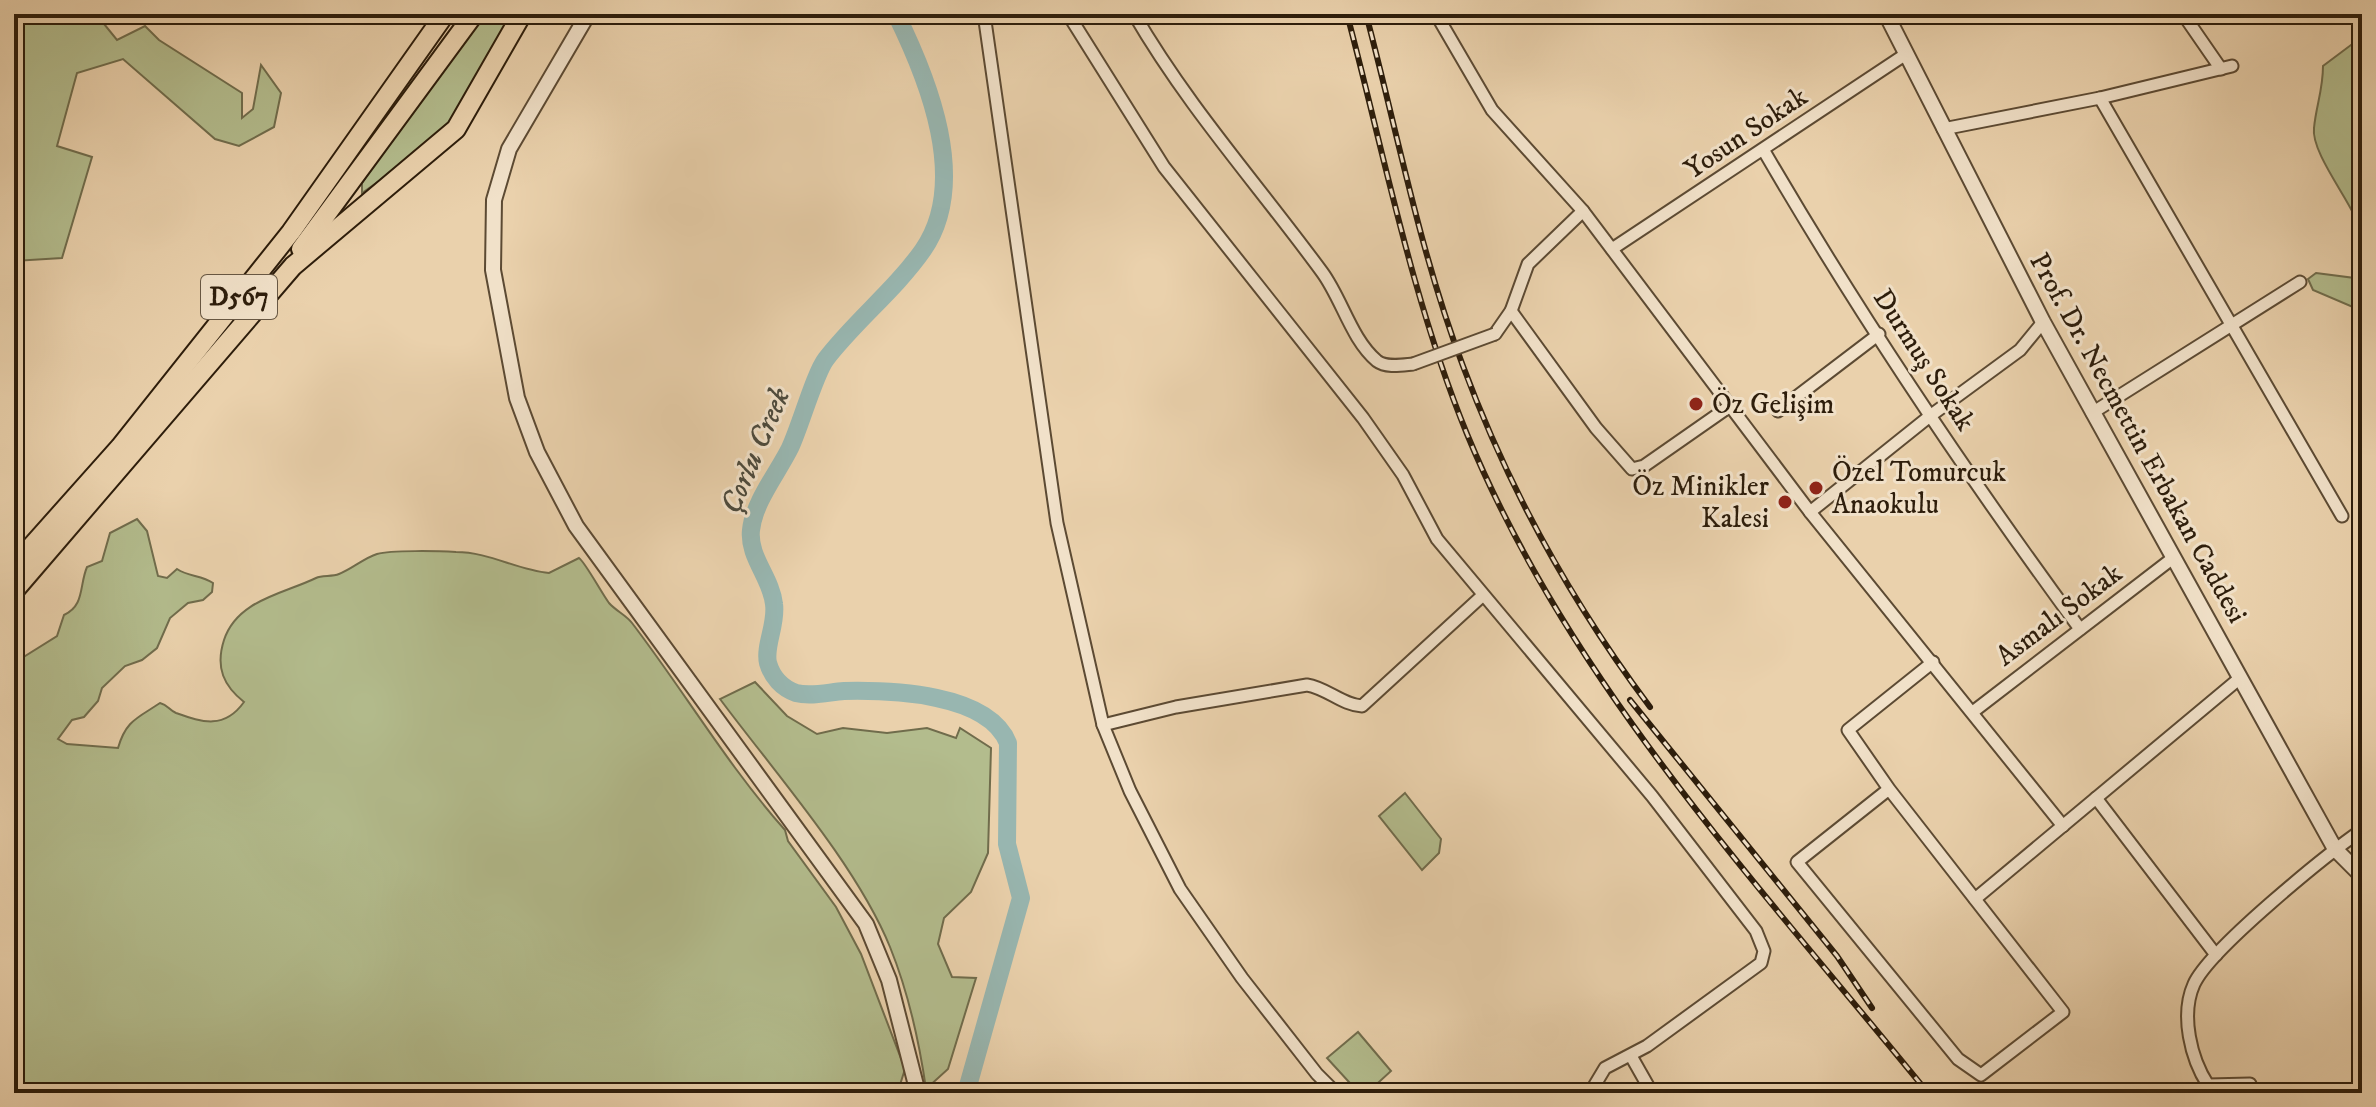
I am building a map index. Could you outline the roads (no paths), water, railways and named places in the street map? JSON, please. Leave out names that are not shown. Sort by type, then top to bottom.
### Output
[{"type":"highway","name":"D567","points":[[14,566],[120,447],[291,232],[445,14]]},
{"type":"highway","name":"D567","points":[[14,591],[189,388],[337,204],[474,14]]},
{"type":"highway","points":[[189,388],[293,266],[456,129],[522,14]]},
{"type":"street","points":[[588,14],[509,149],[494,200],[493,270],[517,398],[537,452],[576,526],[866,924],[889,980],[918,1093]]},
{"type":"street","points":[[984,14],[1057,523],[1103,725],[1130,791],[1180,889],[1242,978],[1317,1074],[1336,1093]]},
{"type":"street","points":[[1068,14],[1164,167],[1363,418],[1403,475],[1437,539],[1652,796],[1756,931],[1764,951],[1761,963],[1631,1056],[1605,1068],[1590,1093]]},
{"type":"street","points":[[1134,14],[1189,99],[1325,276],[1358,336],[1379,362],[1395,366],[1413,364],[1495,334],[1511,311],[1528,264],[1583,211]]},
{"type":"street","points":[[1436,14],[1492,110],[1583,211],[1810,512],[1974,711],[2063,826]]},
{"type":"street","name":"Prof. Dr. Necmettin Erbakan Caddesi","points":[[1886,14],[2092,413],[2335,849],[2362,876]]},
{"type":"street","points":[[1943,129],[2100,98],[2226,67],[2183,14]]},
{"type":"street","name":"Yosun Sokak","points":[[1612,249],[1906,54]]},
{"type":"street","points":[[2100,98],[2342,516]]},
{"type":"street","name":"Durmuş Sokak","points":[[1764,151],[1809,229],[1930,416],[2080,629]]},
{"type":"street","points":[[2092,413],[2300,282]]},
{"type":"street","points":[[1511,311],[1596,428],[1632,469],[1644,466],[1730,406]]},
{"type":"street","points":[[1810,512],[1930,416],[2020,350],[2043,322]]},
{"type":"street","points":[[1778,411],[1879,334]]},
{"type":"street","name":"Asmalı Sokak","points":[[1974,711],[2173,558]]},
{"type":"street","points":[[1103,725],[1176,707],[1307,685],[1324,687],[1347,703],[1362,706],[1482,596]]},
{"type":"street","points":[[1889,789],[1797,862],[1958,1059],[1981,1075],[2063,1012],[1889,789],[1848,730],[1933,662]]},
{"type":"street","points":[[1975,899],[2240,678]]},
{"type":"street","points":[[2096,798],[2216,955]]},
{"type":"street","points":[[2250,1084],[2208,1085],[2196,1067],[2189,1030],[2194,983],[2216,955],[2335,849],[2362,830]]},
{"type":"street","points":[[1631,1056],[1652,1093]]},
{"type":"waterway","name":"Çorlu Creek","points":[[896,14],[920,69],[939,131],[944,163],[943,194],[937,223],[912,265],[826,359],[790,448],[757,509],[751,540],[772,594],[774,619],[767,656],[772,673],[782,685],[802,694],[887,692],[960,704],[997,726],[1008,743],[1007,844],[1021,898],[966,1093]]},
{"type":"waterway","points":[[2362,86],[2355,111],[2362,126]]},
{"type":"railway","points":[[1347,14],[1430,332],[1467,434],[1509,526],[1559,613],[1614,698],[1673,780],[1928,1093]]},
{"type":"railway","points":[[1366,14],[1434,280],[1481,411],[1544,543],[1594,627],[1650,707]]},
{"type":"railway","points":[[1630,700],[1837,956],[1872,1008]]},
{"type":"place","name":"Öz Gelişim","points":[[1696,404]]},
{"type":"place","name":"Özel Tomurcuk Anaokulu","points":[[1816,488]]},
{"type":"place","name":"Öz Minikler Kalesi","points":[[1785,502]]}]
